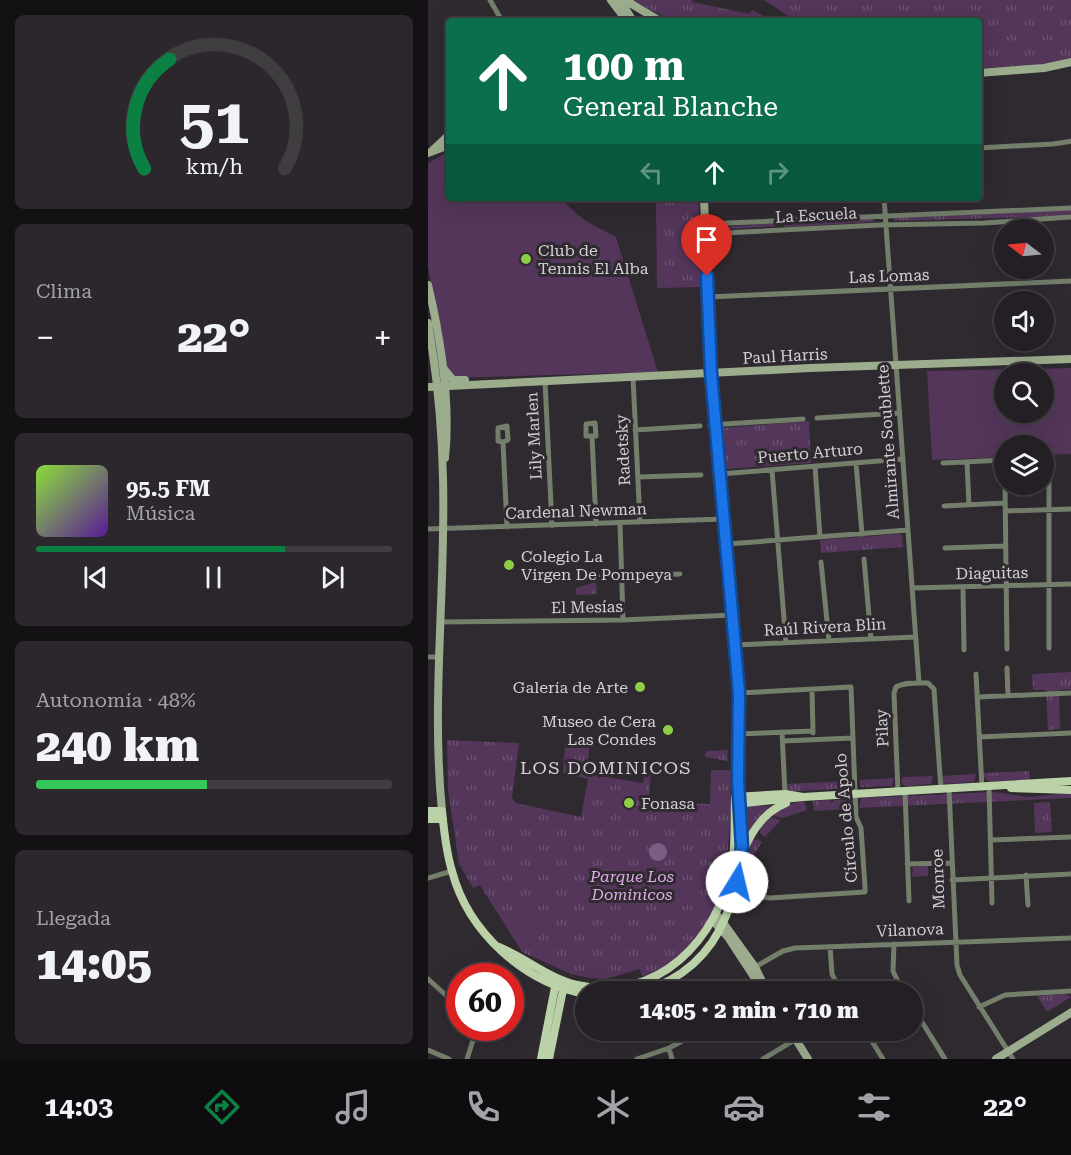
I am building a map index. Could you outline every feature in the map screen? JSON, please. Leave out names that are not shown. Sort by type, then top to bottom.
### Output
[{"type":"main road","points":[[611,0],[625,18]]},
{"type":"main road","points":[[620,0],[631,18]]},
{"type":"main road","points":[[625,0],[655,18]]},
{"type":"main road","points":[[982,73],[1043,68],[1072,62]]},
{"type":"main road","points":[[430,152],[446,138]]},
{"type":"main road","points":[[430,152],[446,147]]},
{"type":"main road","points":[[704,201],[713,425],[720,474],[739,693],[738,798],[741,859]]},
{"type":"main road","points":[[428,285],[438,341],[435,361]]},
{"type":"main road","points":[[428,325],[441,386],[443,530],[437,752],[443,815],[452,871],[470,913],[499,947],[575,989]]},
{"type":"main road","name":"Paul Harris","points":[[428,387],[896,364],[1072,359]]},
{"type":"main road","points":[[435,361],[454,380],[466,380],[472,384]]},
{"type":"main road","points":[[738,798],[803,797],[1072,781]]},
{"type":"main road","points":[[1005,786],[1072,790]]},
{"type":"main road","points":[[738,798],[785,794],[803,797]]},
{"type":"main road","points":[[666,981],[690,966],[705,952],[723,925],[734,893],[741,859],[752,833],[769,813],[783,804],[803,797]]},
{"type":"main road","points":[[560,983],[609,988],[652,979],[688,954],[714,918],[731,867],[738,798]]},
{"type":"main road","points":[[428,811],[443,815]]},
{"type":"main road","points":[[428,819],[443,815]]},
{"type":"main road","points":[[714,918],[723,925],[755,967],[761,981]]},
{"type":"main road","points":[[723,925],[759,981]]},
{"type":"main road","points":[[550,1059],[560,983]]},
{"type":"main road","points":[[541,1059],[560,983]]},
{"type":"main road","points":[[996,1059],[1072,1012]]},
{"type":"main road","points":[[797,1041],[808,1059]]},
{"type":"street","points":[[490,0],[500,18]]},
{"type":"street","points":[[982,148],[1072,141]]},
{"type":"street","name":"Almirante Soublette","points":[[884,201],[919,683]]},
{"type":"street","name":"La Escuela","points":[[704,224],[1072,208]]},
{"type":"street","name":"La Escuela","points":[[705,234],[886,225],[984,224],[1072,217]]},
{"type":"street","points":[[780,220],[780,230]]},
{"type":"street","name":"Las Lomas","points":[[708,297],[1072,281]]},
{"type":"street","points":[[428,325],[432,327],[438,341]]},
{"type":"street","name":"Radetsky","points":[[633,377],[640,522]]},
{"type":"street","name":"Lily Marlen","points":[[545,381],[552,526]]},
{"type":"street","points":[[817,418],[899,413]]},
{"type":"street","points":[[713,425],[803,419]]},
{"type":"street","points":[[635,430],[700,426]]},
{"type":"street","points":[[592,436],[596,524]]},
{"type":"street","points":[[503,442],[507,527]]},
{"type":"street","name":"Puerto Arturo","points":[[720,474],[903,459]]},
{"type":"street","points":[[942,462],[994,461]]},
{"type":"street","points":[[967,462],[969,505]]},
{"type":"street","points":[[856,463],[862,534]]},
{"type":"street","points":[[815,466],[820,537]]},
{"type":"street","points":[[772,470],[786,642]]},
{"type":"street","points":[[638,477],[701,475]]},
{"type":"street","points":[[1005,495],[1007,649]]},
{"type":"street","points":[[1049,495],[1049,648]]},
{"type":"street","points":[[944,506],[1005,503]]},
{"type":"street","points":[[1005,511],[1072,509]]},
{"type":"street","name":"Cardenal Newman","points":[[428,529],[724,519]]},
{"type":"street","points":[[620,523],[623,620]]},
{"type":"street","points":[[726,544],[908,530]]},
{"type":"street","points":[[945,548],[1006,546]]},
{"type":"street","points":[[864,559],[871,639]]},
{"type":"street","points":[[821,562],[829,641]]},
{"type":"street","points":[[579,578],[680,574]]},
{"type":"street","name":"Diaguitas","points":[[912,588],[1072,584]]},
{"type":"street","points":[[963,587],[964,650]]},
{"type":"street","name":"El Mesías","points":[[440,622],[623,620],[733,615]]},
{"type":"street","name":"Raúl Rivera Blin","points":[[736,645],[916,637]]},
{"type":"street","points":[[428,657],[439,657]]},
{"type":"street","points":[[1007,668],[1008,696]]},
{"type":"street","points":[[976,674],[979,737],[991,840],[992,903]]},
{"type":"street","name":"Monroe","points":[[919,683],[928,683],[934,689],[951,863],[954,942],[960,975],[1013,1059]]},
{"type":"street","name":"Pilay","points":[[909,901],[894,693],[896,687],[900,685],[919,683]]},
{"type":"street","name":"Círculo de Apolo","points":[[734,893],[770,898],[865,892],[856,794],[851,687],[739,693]]},
{"type":"street","points":[[812,689],[814,740]]},
{"type":"street","points":[[978,697],[1072,693]]},
{"type":"street","points":[[738,734],[813,731]]},
{"type":"street","points":[[782,732],[785,794]]},
{"type":"street","points":[[979,737],[1072,733]]},
{"type":"street","points":[[783,741],[853,738]]},
{"type":"street","points":[[991,840],[1072,837]]},
{"type":"street","points":[[907,864],[951,863]]},
{"type":"street","points":[[428,878],[452,871]]},
{"type":"street","points":[[952,880],[1072,874]]},
{"type":"street","points":[[1026,875],[1028,905]]},
{"type":"street","name":"Vilanova","points":[[755,967],[788,949],[1072,938]]},
{"type":"street","points":[[894,944],[893,971],[898,981]]},
{"type":"street","points":[[830,947],[832,975],[835,981]]},
{"type":"street","points":[[428,980],[446,996]]},
{"type":"street","points":[[979,1006],[1005,995],[1072,992]]},
{"type":"street","points":[[923,1024],[945,1059]]},
{"type":"street","points":[[467,1059],[472,1041]]},
{"type":"street","points":[[637,1059],[682,1041]]},
{"type":"street","points":[[763,1059],[793,1041]]},
{"type":"street","points":[[872,1041],[883,1059]]},
{"type":"street","points":[[669,1048],[672,1059]]},
{"type":"street","points":[[428,1050],[449,1059]]},
{"type":"green space","points":[[633,0],[692,0],[692,2],[750,14],[752,10],[767,18],[666,18]]},
{"type":"green space","points":[[764,0],[1071,0],[1071,58],[1034,66],[982,68],[982,18],[791,18]]},
{"type":"green space","name":"Club de Tennis El Alba","points":[[446,153],[446,201],[562,201],[584,220],[616,237],[658,372],[448,378],[428,267],[428,163]]},
{"type":"green space","points":[[656,201],[698,201],[703,287],[657,288]]},
{"type":"green space","points":[[1071,210],[1071,214],[1063,216],[893,221],[894,218]]},
{"type":"green space","points":[[873,218],[874,222],[785,227],[783,224]]},
{"type":"green space","points":[[774,223],[778,226],[715,230],[713,228]]},
{"type":"green space","points":[[1054,368],[1071,368],[1071,454],[1054,455],[1054,435],[994,435],[994,457],[932,460],[927,371],[994,370],[994,423],[1054,423]]},
{"type":"green space","points":[[809,421],[811,463],[726,469],[722,428]]},
{"type":"green space","points":[[902,535],[903,547],[821,553],[820,540]]},
{"type":"green space","points":[[596,582],[597,594],[576,595],[576,588]]},
{"type":"green space","points":[[1071,672],[1071,689],[1059,690],[1060,729],[1048,730],[1046,690],[1033,690],[1032,674]]},
{"type":"green space","name":"Parque Los Dominicos","points":[[447,740],[519,743],[512,798],[516,803],[581,817],[588,779],[563,773],[565,747],[589,748],[588,774],[643,783],[646,768],[651,769],[649,802],[710,804],[711,770],[731,770],[729,842],[721,889],[713,912],[701,933],[686,952],[671,963],[643,977],[639,969],[606,979],[571,974],[522,952],[480,885],[473,888],[459,864],[448,790]]},
{"type":"green space","points":[[728,750],[727,761],[705,757],[706,751]]},
{"type":"green space","points":[[1029,771],[1030,780],[989,782],[983,773]]},
{"type":"green space","points":[[976,774],[974,782],[943,784],[942,776]]},
{"type":"green space","points":[[933,776],[931,784],[905,786],[902,783],[902,777]]},
{"type":"green space","points":[[894,778],[892,786],[860,787],[860,780]]},
{"type":"green space","points":[[849,781],[849,788],[786,792],[786,784]]},
{"type":"green space","points":[[993,792],[1028,797],[1072,793],[1071,798],[859,808],[861,798]]},
{"type":"green space","points":[[849,799],[852,802],[852,809],[814,811],[813,801],[831,800],[831,803],[835,800]]},
{"type":"green space","points":[[804,801],[807,810],[783,818],[772,816],[786,805]]},
{"type":"green space","points":[[1050,802],[1052,832],[1035,833],[1034,803]]},
{"type":"green space","points":[[745,806],[771,806],[745,837],[743,809]]},
{"type":"green space","points":[[770,817],[781,820],[765,837],[760,833],[760,828]]},
{"type":"green space","points":[[756,838],[762,842],[750,861],[740,888],[752,840],[757,840]]},
{"type":"green space","points":[[928,866],[928,876],[912,877],[913,867]]},
{"type":"green space","points":[[521,910],[546,920],[547,932],[537,934],[516,925]]},
{"type":"green space","points":[[1066,994],[1071,997],[1047,1012],[1037,996]]},
{"type":"shaded area","points":[[654,843],[662,843],[667,848],[665,859],[654,861],[649,856],[649,848]]},
{"type":"place","name":"Club de Tennis El Alba","points":[[526,259]]},
{"type":"place","name":"Colegio La Virgen De Pompeya","points":[[509,565]]},
{"type":"place","name":"Galería de Arte","points":[[640,687]]},
{"type":"place","name":"Museo de Cera Las Condes","points":[[668,730]]},
{"type":"place","name":"Fonasa","points":[[629,803]]},
{"type":"district","name":"LOS DOMINICOS","points":[[606,767]]},
{"type":"route","points":[[707,276],[711,373],[739,693],[738,788],[741,796],[742,847],[737,882]]}]
